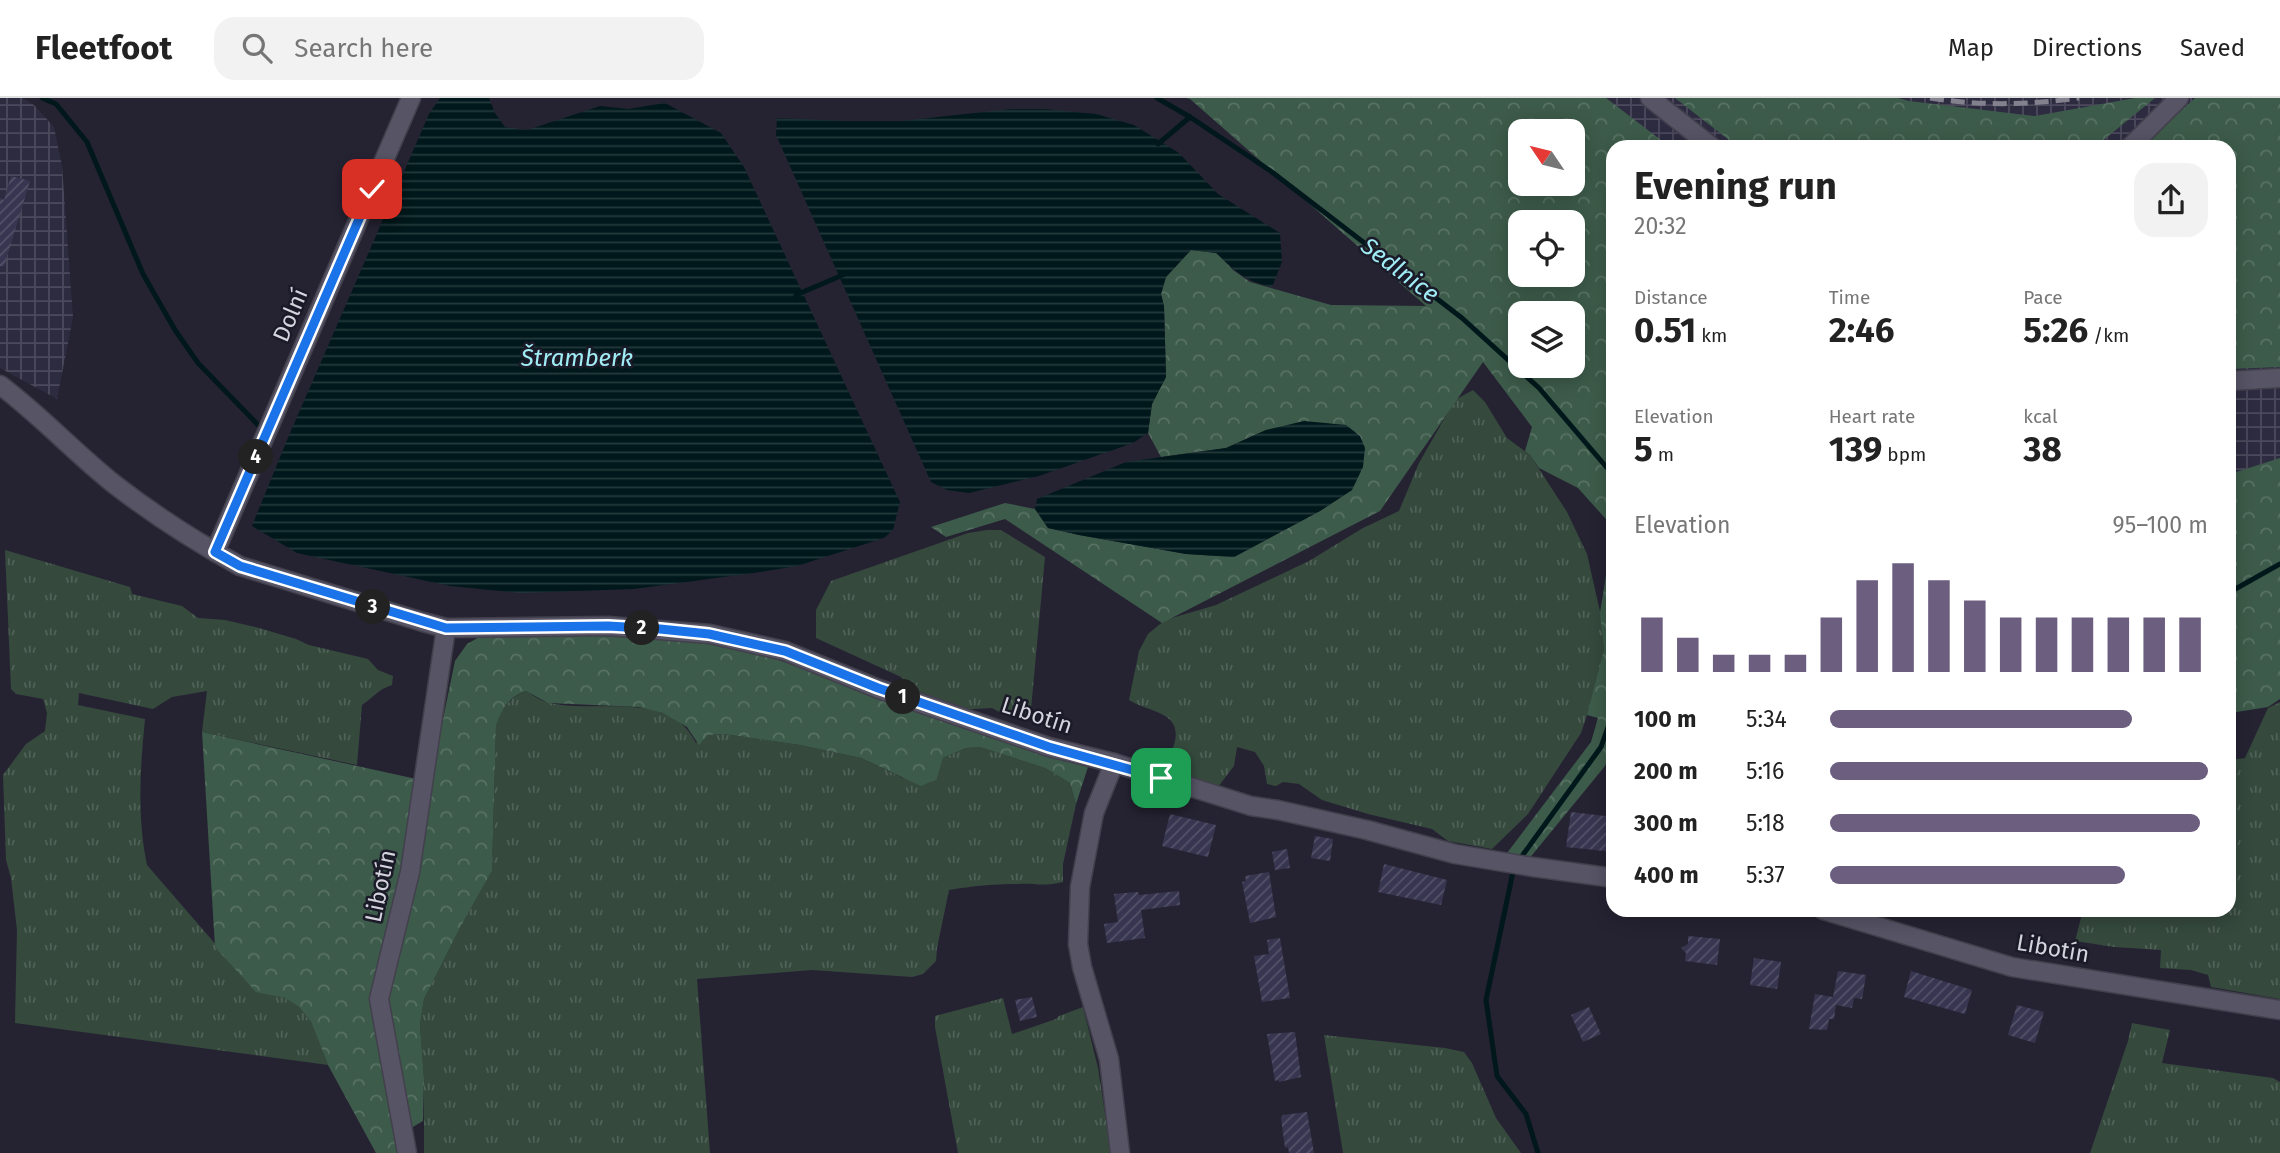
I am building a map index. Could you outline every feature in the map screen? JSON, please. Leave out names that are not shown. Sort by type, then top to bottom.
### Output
[{"type":"street","name":"Dolní","points":[[215,552],[411,98]]},
{"type":"street","points":[[1650,98],[1703,140]]},
{"type":"street","points":[[2137,140],[2179,98]]},
{"type":"street","points":[[2236,381],[2280,377]]},
{"type":"street","name":"Libotín","points":[[0,384],[113,482],[172,527],[240,566],[446,628],[608,626],[660,629],[709,634],[785,651],[878,688],[1049,747],[1114,763],[1251,806],[1354,827],[1455,854],[1606,877]]},
{"type":"street","name":"Libotín","points":[[407,1153],[379,999],[410,872],[446,628]]},
{"type":"street","points":[[1114,763],[1094,813],[1080,887],[1078,944],[1082,967],[1109,1059],[1121,1153]]},
{"type":"street","name":"Libotín","points":[[1846,917],[2012,967],[2280,1010]]},
{"type":"shaded area","points":[[0,98],[23,98],[34,105],[54,127],[62,166],[73,317],[57,399],[0,368]]},
{"type":"shaded area","points":[[1474,98],[2280,98],[2280,511],[2236,532],[2236,140],[1606,140],[1606,144],[1586,137],[1586,119],[1534,119]]},
{"type":"green space","points":[[1186,98],[1606,98],[1661,140],[1606,140],[1606,519],[1578,488],[1539,468],[1525,451],[1532,427],[1483,362],[1380,511],[1162,623],[1005,519],[946,537],[931,527],[1005,503],[1035,509],[1048,528],[1186,554],[1234,557],[1320,511],[1352,490],[1266,430],[1226,448],[1161,457],[1148,433],[1152,404],[1166,377],[1164,306],[1161,294],[1166,277],[1191,250],[1217,253],[1233,270],[1250,282],[1331,305],[1426,306]]},
{"type":"green space","points":[[1675,98],[1898,98],[2035,116],[2135,98],[2155,98],[2104,140],[1729,140]]},
{"type":"green space","points":[[2195,98],[2280,98],[2280,367],[2236,369],[2236,140],[2149,140]]},
{"type":"green space","points":[[1473,390],[1485,402],[1507,438],[1530,455],[1567,512],[1587,554],[1601,616],[1604,650],[1596,688],[1581,733],[1528,814],[1492,849],[1448,841],[1432,829],[1322,800],[1299,784],[1267,784],[1264,766],[1255,752],[1237,747],[1234,766],[1218,787],[1162,770],[1174,745],[1174,725],[1163,715],[1129,700],[1139,651],[1148,634],[1165,620],[1216,605],[1309,561],[1363,528],[1399,511],[1419,463],[1455,400]]},
{"type":"green space","points":[[2280,458],[2280,699],[2268,707],[2236,712],[2236,472]]},
{"type":"green space","points":[[1001,530],[1045,557],[1030,720],[1005,715],[992,708],[956,710],[909,689],[901,677],[816,638],[816,610],[831,581],[968,533]]},
{"type":"green space","points":[[5,550],[130,587],[132,594],[182,606],[198,618],[225,620],[259,628],[309,645],[368,659],[378,670],[393,676],[392,685],[379,691],[362,705],[357,765],[202,732],[207,691],[172,697],[153,709],[79,693],[78,705],[145,719],[140,792],[147,865],[256,991],[285,998],[299,1007],[311,1022],[328,1065],[15,1023],[17,930],[11,878],[6,860],[3,775],[26,744],[45,731],[47,713],[43,699],[16,694],[11,689]]},
{"type":"green space","points":[[1606,575],[1606,764],[1528,860],[1504,857],[1591,742],[1598,718],[1587,715],[1604,650],[1600,613]]},
{"type":"green space","points":[[624,634],[688,640],[755,652],[1088,767],[1076,804],[1070,783],[1045,768],[980,747],[966,748],[943,758],[937,779],[921,786],[861,758],[800,745],[724,734],[708,735],[699,745],[687,727],[663,713],[639,707],[548,703],[526,691],[506,704],[496,726],[492,871],[424,999],[420,1024],[424,1079],[423,1121],[399,1135],[399,1153],[376,1153],[328,1065],[311,1022],[299,1007],[285,998],[256,992],[215,947],[202,732],[430,782],[455,661],[467,644],[481,636]]},
{"type":"green space","points":[[526,691],[541,700],[569,706],[651,710],[669,716],[684,726],[696,743],[708,735],[724,734],[800,745],[861,758],[903,778],[937,779],[943,758],[966,748],[980,747],[1045,768],[1070,783],[1076,804],[1063,864],[1063,882],[1045,885],[975,886],[949,890],[936,961],[923,974],[912,977],[812,970],[697,979],[710,1153],[424,1153],[424,1079],[420,1024],[424,999],[492,871],[496,726],[506,705]]},
{"type":"green space","points":[[2280,702],[2280,999],[2211,987],[2208,975],[2191,970],[2160,968],[2161,950],[2075,941],[2081,917],[2236,917],[2236,759],[2245,758],[2268,708]]},
{"type":"green space","points":[[1003,998],[1012,1034],[1083,1007],[1098,1068],[1111,1153],[958,1153],[935,1016]]},
{"type":"green space","points":[[2132,1023],[2170,1030],[2162,1063],[2273,1078],[2280,1082],[2280,1153],[2090,1153]]},
{"type":"green space","points":[[1324,1035],[1464,1052],[1472,1063],[1496,1118],[1521,1153],[1343,1153]]},
{"type":"water","name":"Štramberk","points":[[440,98],[489,98],[505,127],[527,130],[600,106],[628,109],[665,103],[721,133],[744,167],[900,502],[893,530],[884,538],[797,566],[634,589],[521,593],[450,586],[297,553],[252,526],[429,114]]},
{"type":"water","points":[[1011,109],[1096,114],[1134,125],[1179,153],[1218,194],[1280,233],[1282,262],[1272,287],[1241,275],[1216,253],[1191,250],[1166,277],[1161,294],[1164,306],[1166,377],[1152,404],[1148,433],[1133,443],[1039,476],[969,493],[947,490],[931,482],[776,135],[777,118],[901,121]]},
{"type":"water","points":[[1304,421],[1346,425],[1360,436],[1365,448],[1363,467],[1352,490],[1320,511],[1234,557],[1186,554],[1048,528],[1035,509],[1037,499],[1126,462],[1226,448],[1266,430]]},
{"type":"building","points":[[11,176],[30,181],[4,267],[0,266],[0,198],[4,200]]},
{"type":"building","points":[[1571,812],[1606,816],[1606,851],[1566,847]]},
{"type":"building","points":[[1170,814],[1216,825],[1208,857],[1162,846]]},
{"type":"building","points":[[1315,836],[1333,839],[1330,861],[1311,858]]},
{"type":"building","points":[[1287,849],[1290,868],[1275,870],[1272,852]]},
{"type":"building","points":[[1384,864],[1447,880],[1441,905],[1378,892]]},
{"type":"building","points":[[1269,872],[1276,917],[1250,923],[1242,882],[1246,881],[1245,876]]},
{"type":"building","points":[[1179,891],[1180,905],[1141,910],[1145,938],[1107,943],[1104,924],[1118,922],[1114,894],[1138,892],[1139,895]]},
{"type":"building","points":[[1688,936],[1720,939],[1717,965],[1685,961],[1686,953],[1681,948],[1688,944]]},
{"type":"building","points":[[1280,938],[1290,998],[1262,1002],[1254,956],[1269,954],[1267,940]]},
{"type":"building","points":[[1754,958],[1781,962],[1777,989],[1750,985]]},
{"type":"building","points":[[1838,971],[1866,975],[1862,999],[1854,998],[1852,1008],[1836,1005],[1834,1019],[1829,1019],[1827,1030],[1809,1029],[1815,994],[1833,997]]},
{"type":"building","points":[[1911,971],[1972,990],[1965,1014],[1904,997]]},
{"type":"building","points":[[1032,997],[1037,1017],[1020,1021],[1015,1000]]},
{"type":"building","points":[[2017,1005],[2044,1012],[2035,1043],[2008,1035]]},
{"type":"building","points":[[1589,1007],[1601,1034],[1583,1042],[1571,1015]]},
{"type":"building","points":[[1295,1032],[1301,1077],[1275,1081],[1267,1034]]},
{"type":"building","points":[[1307,1112],[1314,1153],[1289,1153],[1288,1147],[1285,1148],[1281,1118],[1283,1115]]},
{"type":"waterway","points":[[42,98],[56,104],[87,142],[143,274],[175,330],[198,363],[263,430]]},
{"type":"waterway","name":"Sedlnice","points":[[1157,98],[1272,172],[1462,318],[1539,388],[1606,467]]},
{"type":"waterway","points":[[1158,144],[1190,117]]},
{"type":"waterway","points":[[796,295],[845,274]]},
{"type":"waterway","name":"Sedlnice","points":[[2236,589],[2280,564]]},
{"type":"waterway","points":[[1538,1153],[1526,1114],[1497,1076],[1486,1000],[1514,867],[1601,747],[1606,733]]},
{"type":"railway","points":[[1930,98],[2004,104],[2079,98]]},
{"type":"route","points":[[372,189],[215,552],[240,566],[446,628],[608,626],[660,629],[709,634],[785,651],[878,688],[1049,747],[1161,778]]}]
